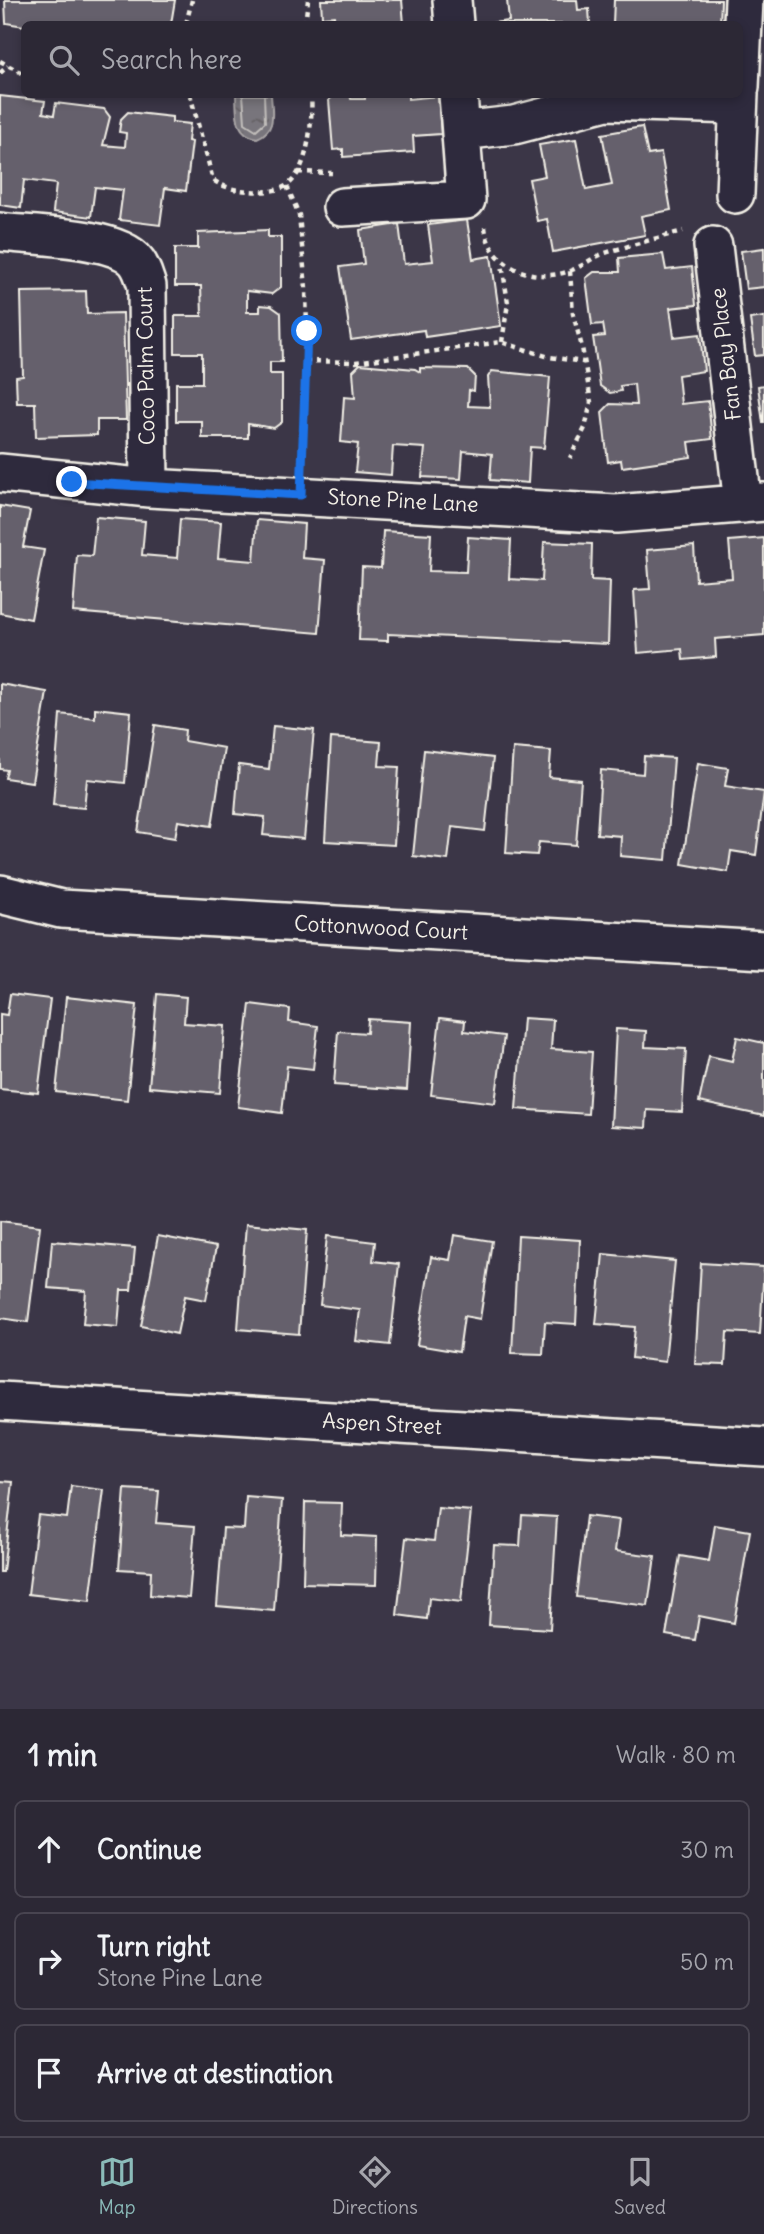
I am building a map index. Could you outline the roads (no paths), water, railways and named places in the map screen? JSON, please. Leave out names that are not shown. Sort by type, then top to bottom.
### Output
[{"type":"street","points":[[453,0],[454,21]]},
{"type":"street","points":[[743,21],[744,0]]},
{"type":"street","points":[[342,207],[466,200],[458,98]]},
{"type":"street","points":[[461,131],[514,125],[606,101],[672,98]]},
{"type":"street","points":[[735,194],[739,98]]},
{"type":"street","name":"Coco Palm Court","points":[[0,232],[113,246],[136,261],[143,273],[147,286],[149,488]]},
{"type":"street","name":"Fan Bay Place","points":[[702,237],[754,503]]},
{"type":"street","name":"Stone Pine Lane","points":[[0,473],[149,488],[616,514],[754,503]]},
{"type":"street","name":"Cottonwood Court","points":[[0,894],[61,909],[764,950]]},
{"type":"street","name":"Aspen Street","points":[[0,1401],[764,1447]]},
{"type":"water","points":[[236,98],[271,98],[270,126],[257,138],[244,132],[237,115]]}]
